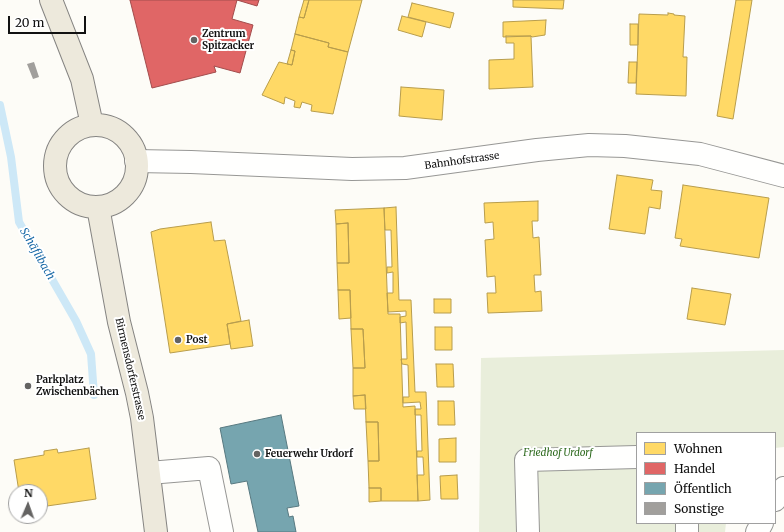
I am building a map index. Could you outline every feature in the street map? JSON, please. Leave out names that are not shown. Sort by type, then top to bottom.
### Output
[{"type":"main road","points":[[51,0],[82,79],[92,125]]},
{"type":"main road","points":[[92,125],[104,125],[114,129],[124,136],[131,145],[136,161],[137,166],[134,181],[126,194],[113,203],[98,207],[83,206],[70,198],[60,187],[55,173],[55,160],[59,146],[68,136],[79,128],[92,125]]},
{"type":"main road","name":"Birmensdorferstrasse","points":[[98,207],[119,322],[138,399],[156,532]]},
{"type":"street","name":"Bahnhofstrasse","points":[[136,161],[352,169],[405,168],[537,150],[589,145],[700,154],[784,176]]},
{"type":"street","points":[[528,532],[526,460],[636,457]]},
{"type":"street","points":[[149,473],[209,468],[222,532]]},
{"type":"street","points":[[776,499],[784,488]]},
{"type":"green space","name":"Friedhof Urdorf","points":[[784,350],[784,447],[776,448],[776,432],[636,432],[636,524],[726,524],[725,532],[479,532],[481,358]]},
{"type":"building: Wohnen","points":[[304,0],[309,0],[304,18],[299,17]]},
{"type":"building: Wohnen","points":[[309,0],[362,0],[348,52],[328,47],[329,43],[295,34],[299,17],[304,18]]},
{"type":"building: Wohnen","points":[[513,0],[564,0],[563,9],[513,7]]},
{"type":"building: Wohnen","points":[[736,0],[752,0],[733,119],[717,116]]},
{"type":"building: Wohnen","points":[[412,3],[454,13],[450,28],[408,17]]},
{"type":"building: Wohnen","points":[[668,13],[685,16],[683,57],[687,57],[686,96],[636,94],[639,14],[668,15]]},
{"type":"building: Wohnen","points":[[402,16],[426,22],[422,37],[398,30]]},
{"type":"building: Wohnen","points":[[546,20],[545,35],[532,37],[503,37],[503,22]]},
{"type":"building: Wohnen","points":[[630,24],[638,24],[638,45],[630,45]]},
{"type":"building: Wohnen","points":[[295,34],[329,43],[328,47],[348,52],[333,114],[311,111],[312,105],[302,102],[300,108],[294,107],[295,101],[285,97],[284,104],[262,95],[279,62],[292,65],[295,51],[291,50]]},
{"type":"building: Wohnen","points":[[506,36],[531,36],[533,87],[489,89],[489,60],[514,59],[514,43],[506,43]]},
{"type":"building: Wohnen","points":[[291,50],[295,51],[292,65],[287,64]]},
{"type":"building: Wohnen","points":[[629,62],[637,62],[636,83],[628,83]]},
{"type":"building: Wohnen","points":[[401,87],[444,90],[442,120],[399,116]]},
{"type":"building: Wohnen","points":[[617,175],[653,180],[651,190],[662,191],[660,209],[649,207],[645,234],[609,229]]},
{"type":"building: Wohnen","points":[[683,185],[769,198],[759,258],[680,246],[682,239],[675,238]]},
{"type":"building: Wohnen","points":[[538,201],[538,221],[532,221],[533,238],[539,237],[541,275],[534,275],[535,292],[541,291],[542,311],[488,313],[487,293],[496,293],[495,276],[487,277],[485,240],[494,239],[493,222],[485,223],[484,203]]},
{"type":"building: Wohnen","points":[[396,207],[399,300],[411,300],[415,392],[426,392],[430,500],[418,501],[417,475],[424,475],[423,457],[417,457],[417,451],[422,451],[421,415],[415,415],[415,409],[421,409],[420,402],[403,403],[403,397],[409,397],[408,365],[402,364],[401,359],[407,359],[406,322],[400,323],[400,317],[406,316],[406,311],[388,312],[387,293],[393,293],[393,272],[387,273],[387,267],[392,267],[391,230],[385,230],[384,208]]},
{"type":"building: Wohnen","points":[[384,208],[388,314],[400,314],[403,407],[415,406],[418,501],[381,501],[381,488],[369,488],[368,461],[379,461],[378,422],[366,422],[365,395],[353,396],[353,368],[365,368],[363,329],[351,329],[350,290],[338,290],[337,263],[349,263],[348,223],[336,224],[335,210]]},
{"type":"building: Wohnen","points":[[211,222],[214,241],[225,240],[241,321],[227,324],[230,344],[170,353],[151,232],[160,229]]},
{"type":"building: Wohnen","points":[[348,223],[349,263],[337,263],[336,224]]},
{"type":"building: Wohnen","points":[[692,288],[731,294],[725,325],[687,319]]},
{"type":"building: Wohnen","points":[[338,290],[350,290],[351,318],[339,319]]},
{"type":"building: Wohnen","points":[[434,299],[451,299],[451,313],[434,313]]},
{"type":"building: Wohnen","points":[[249,320],[253,346],[231,349],[227,324]]},
{"type":"building: Wohnen","points":[[435,327],[452,327],[452,350],[435,350]]},
{"type":"building: Wohnen","points":[[351,329],[363,329],[365,368],[353,368]]},
{"type":"building: Wohnen","points":[[436,364],[453,364],[454,387],[437,387]]},
{"type":"building: Wohnen","points":[[365,395],[366,409],[354,409],[353,396]]},
{"type":"building: Wohnen","points":[[438,401],[454,401],[455,425],[438,425]]},
{"type":"building: Wohnen","points":[[366,422],[378,422],[379,461],[368,461]]},
{"type":"building: Wohnen","points":[[456,438],[456,462],[439,462],[439,439]]},
{"type":"building: Wohnen","points":[[89,448],[96,499],[48,506],[48,484],[18,484],[14,460],[44,455],[44,451],[57,449],[58,453]]},
{"type":"building: Wohnen","points":[[457,475],[458,499],[441,499],[440,476]]},
{"type":"building: Wohnen","points":[[369,488],[381,488],[381,501],[369,502]]},
{"type":"building: Handel","name":"Zentrum Spitzacker","points":[[130,0],[237,0],[232,19],[253,25],[240,73],[214,66],[216,72],[152,88]]},
{"type":"building: Handel","points":[[237,0],[259,0],[257,6]]},
{"type":"building: Öffentlich","name":"Feuerwehr Urdorf","points":[[281,415],[299,506],[287,508],[289,517],[293,516],[296,532],[258,532],[247,481],[231,484],[220,428]]},
{"type":"building: Sonstige","points":[[34,62],[39,77],[33,79],[27,64]]},
{"type":"waterway","name":"Schäflibach","points":[[0,105],[11,157],[19,222],[76,321],[91,354],[94,395]]},
{"type":"place","name":"Zentrum Spitzacker","points":[[194,40]]},
{"type":"place","name":"Post","points":[[178,340]]},
{"type":"place","name":"Parkplatz Zwischenbächen","points":[[28,386]]},
{"type":"place","name":"Feuerwehr Urdorf","points":[[257,454]]}]
